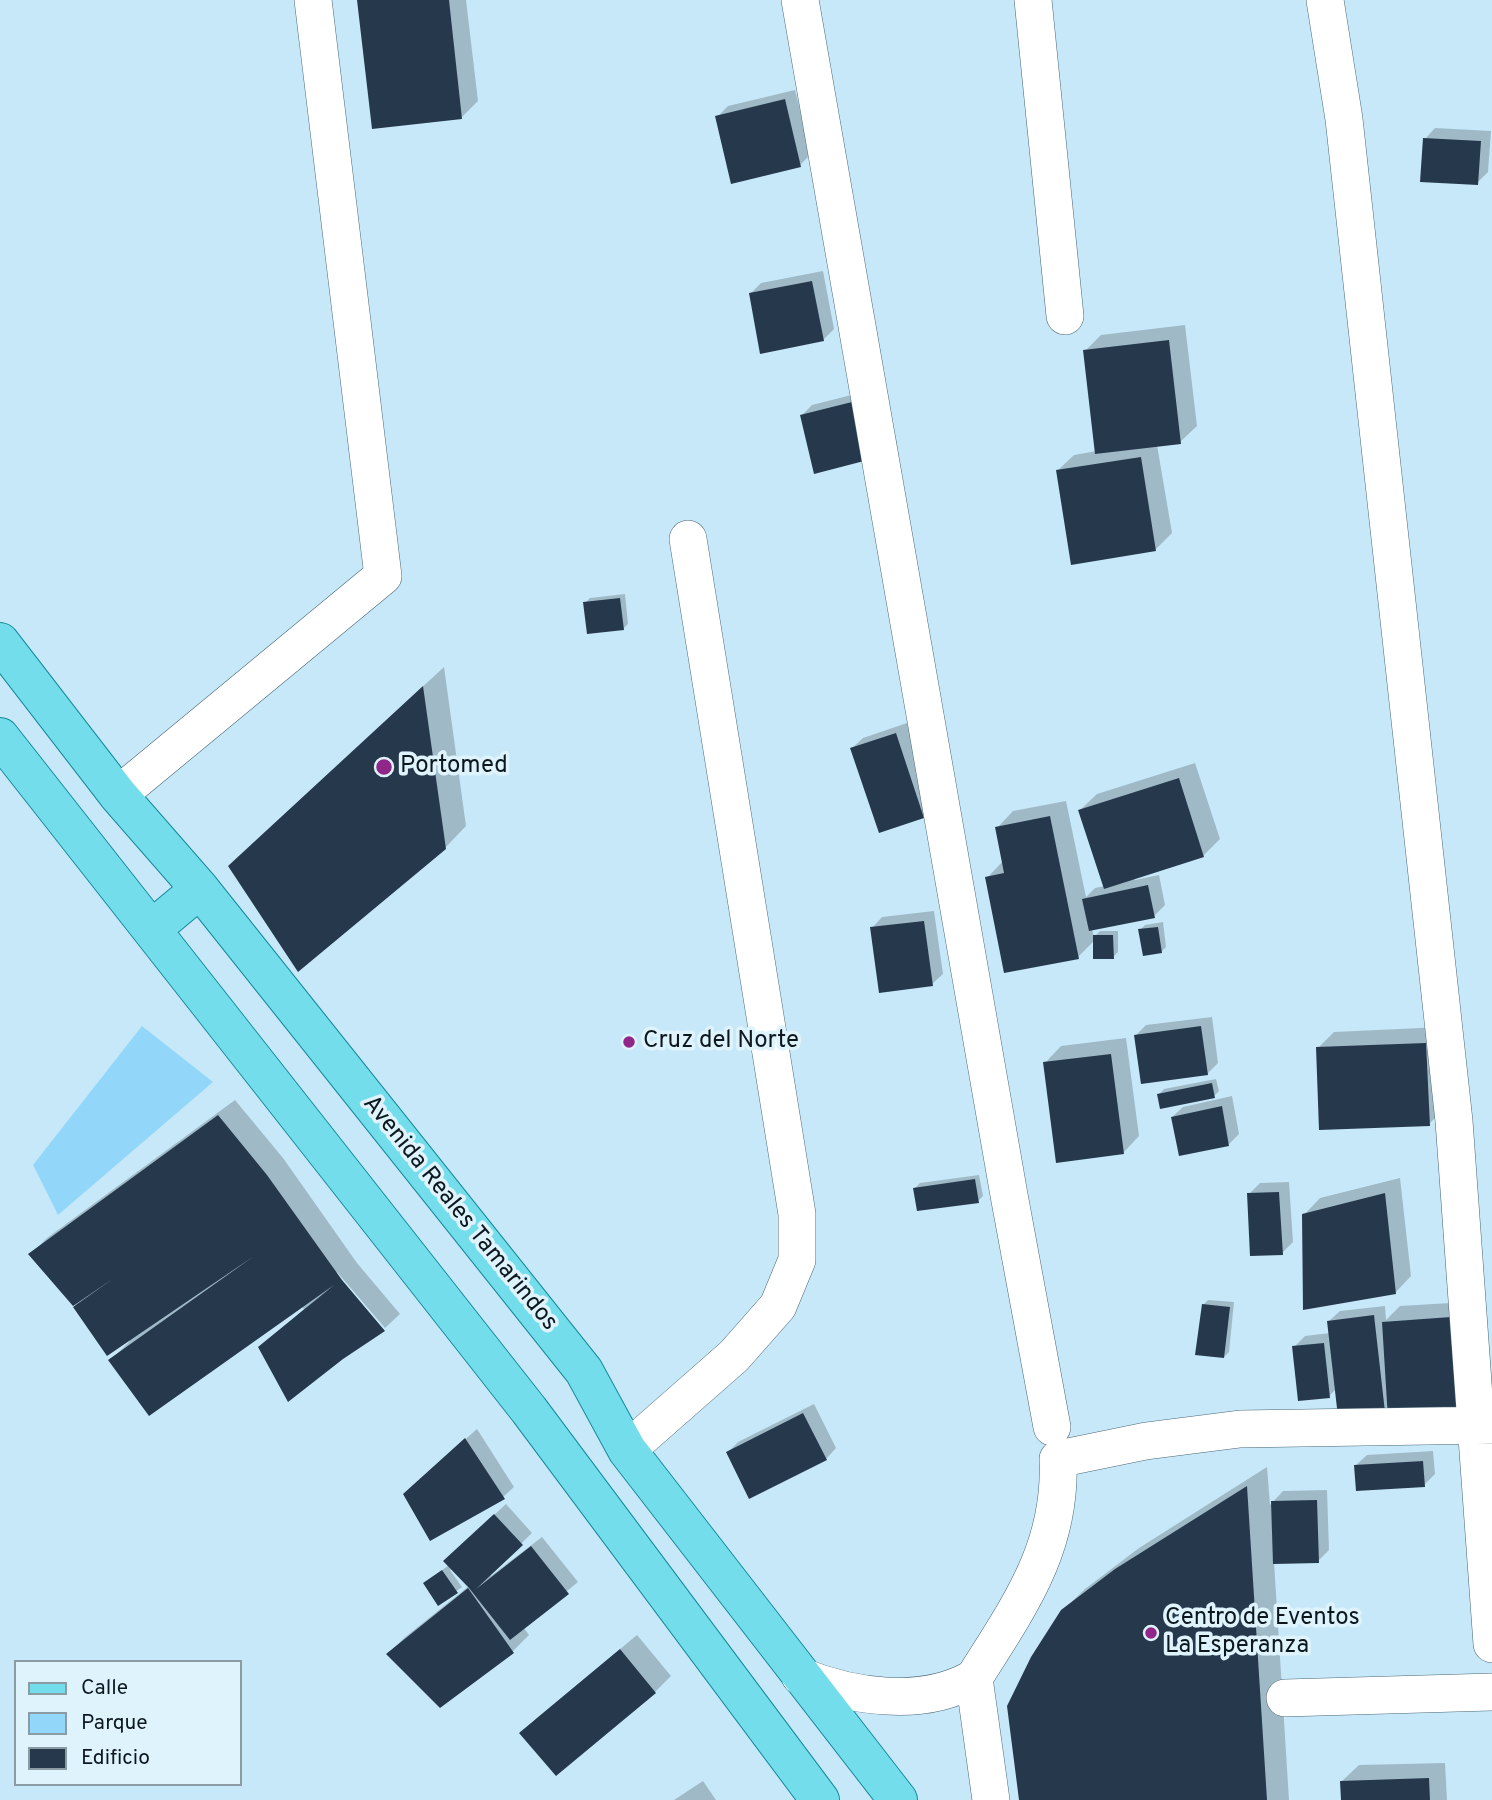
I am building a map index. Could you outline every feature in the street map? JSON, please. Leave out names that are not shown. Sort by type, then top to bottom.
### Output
[{"type":"main road","name":"Avenida Reales Tamarindos","points":[[0,642],[118,795],[200,889],[584,1371],[627,1450],[898,1800]]},
{"type":"main road","points":[[0,737],[529,1410],[820,1800]]},
{"type":"main road","points":[[152,929],[200,889]]},
{"type":"street","points":[[118,795],[383,576],[313,0]]},
{"type":"street","points":[[800,0],[1052,1427]]},
{"type":"street","points":[[1033,0],[1065,316]]},
{"type":"street","points":[[1325,0],[1343,119],[1452,1107],[1484,1425],[1492,1644]]},
{"type":"street","points":[[627,1450],[734,1356],[778,1306],[797,1260],[797,1214],[688,540]]},
{"type":"street","points":[[800,1676],[839,1688],[896,1696],[944,1690],[974,1678],[1024,1597],[1042,1559],[1054,1523],[1060,1488],[1058,1459],[1146,1441],[1240,1429],[1484,1425]]},
{"type":"street","points":[[974,1678],[991,1800]]},
{"type":"street","points":[[1285,1698],[1492,1692]]},
{"type":"green space","points":[[142,1026],[213,1082],[58,1215],[33,1165]]},
{"type":"building","points":[[357,0],[449,0],[462,119],[372,129]]},
{"type":"building","points":[[785,99],[801,167],[731,184],[715,116]]},
{"type":"building","points":[[1423,138],[1481,141],[1478,185],[1420,182]]},
{"type":"building","points":[[812,281],[824,341],[760,354],[749,293]]},
{"type":"building","points":[[1169,340],[1181,444],[1095,454],[1083,350]]},
{"type":"building","points":[[872,397],[887,455],[814,474],[800,415]]},
{"type":"building","points":[[1141,457],[1156,551],[1071,565],[1056,470]]},
{"type":"building","points":[[620,598],[624,630],[587,634],[583,602]]},
{"type":"building","name":"Portomed","points":[[423,686],[446,849],[298,972],[228,866]]},
{"type":"building","points":[[896,733],[924,818],[879,833],[850,748]]},
{"type":"building","points":[[1179,778],[1204,857],[1104,889],[1078,810]]},
{"type":"building","points":[[1050,816],[1079,959],[1004,973],[985,877],[1004,873],[995,827]]},
{"type":"building","points":[[1148,885],[1155,918],[1089,931],[1082,899]]},
{"type":"building","points":[[924,921],[933,986],[879,993],[870,927]]},
{"type":"building","points":[[1158,927],[1162,953],[1143,956],[1138,929]]},
{"type":"building","points":[[1093,935],[1113,935],[1114,959],[1093,959]]},
{"type":"building","points":[[1201,1026],[1208,1075],[1141,1084],[1134,1035]]},
{"type":"building","points":[[1426,1043],[1430,1126],[1319,1130],[1316,1047]]},
{"type":"building","points":[[1111,1054],[1124,1154],[1056,1163],[1043,1062]]},
{"type":"building","points":[[1212,1083],[1215,1098],[1160,1109],[1157,1094]]},
{"type":"building","points":[[1222,1106],[1229,1146],[1179,1156],[1171,1117]]},
{"type":"building","points":[[218,1115],[267,1175],[342,1280],[385,1331],[343,1359],[288,1402],[258,1347],[334,1285],[149,1416],[108,1360],[254,1256],[107,1356],[73,1307],[114,1278],[73,1306],[28,1254]]},
{"type":"building","points":[[975,1179],[979,1203],[917,1211],[913,1188]]},
{"type":"building","points":[[1279,1192],[1283,1255],[1250,1256],[1247,1193]]},
{"type":"building","points":[[1385,1193],[1396,1294],[1303,1310],[1302,1214]]},
{"type":"building","points":[[1202,1304],[1230,1307],[1224,1358],[1195,1355]]},
{"type":"building","points":[[1374,1315],[1385,1412],[1338,1417],[1327,1321]]},
{"type":"building","points":[[1451,1317],[1457,1415],[1388,1419],[1382,1322]]},
{"type":"building","points":[[1324,1343],[1330,1398],[1298,1401],[1292,1346]]},
{"type":"building","points":[[803,1413],[827,1460],[749,1499],[726,1452]]},
{"type":"building","points":[[465,1438],[505,1499],[430,1541],[403,1494]]},
{"type":"building","points":[[1423,1461],[1425,1487],[1356,1491],[1354,1465]]},
{"type":"building","name":"Centro de Eventos La Esperanza","points":[[1247,1486],[1267,1800],[1019,1800],[1007,1706],[1031,1657],[1061,1610],[1115,1569]]},
{"type":"building","points":[[1317,1500],[1319,1563],[1273,1564],[1271,1501]]},
{"type":"building","points":[[494,1514],[523,1545],[476,1589],[531,1546],[569,1594],[510,1640],[469,1588],[443,1561]]},
{"type":"building","points":[[442,1570],[458,1593],[438,1606],[423,1583]]},
{"type":"building","points":[[468,1588],[514,1653],[440,1708],[386,1654]]},
{"type":"building","points":[[620,1649],[656,1693],[556,1776],[519,1733]]},
{"type":"building","points":[[1429,1778],[1430,1800],[1341,1800],[1340,1781]]},
{"type":"place","name":"Portomed","points":[[384,767]]},
{"type":"place","name":"Cruz del Norte","points":[[629,1042]]},
{"type":"place","name":"Centro de Eventos La Esperanza","points":[[1151,1633]]}]
